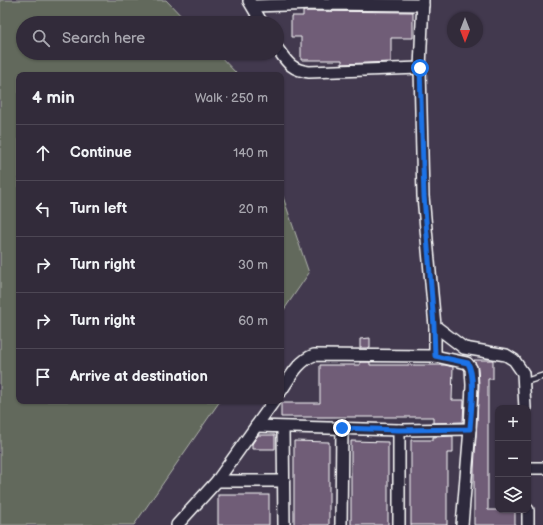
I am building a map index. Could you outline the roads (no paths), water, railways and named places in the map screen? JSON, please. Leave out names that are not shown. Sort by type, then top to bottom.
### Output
[{"type":"street","points":[[258,16],[251,3],[317,4],[423,2],[420,68],[424,196],[435,356]]},
{"type":"street","points":[[284,58],[290,66],[301,71],[309,72],[420,68]]},
{"type":"street","points":[[434,326],[464,348],[506,356],[514,360],[523,373],[525,405]]},
{"type":"street","points":[[456,360],[464,348]]},
{"type":"street","points":[[284,387],[301,363],[307,358],[314,356],[435,356],[468,363],[471,368],[472,385],[462,525]]},
{"type":"street","points":[[177,525],[217,481],[272,404]]},
{"type":"street","points":[[256,426],[283,428],[399,430],[470,429]]},
{"type":"street","points":[[283,428],[284,525]]},
{"type":"street","points":[[341,525],[342,428]]},
{"type":"street","points":[[399,430],[399,525]]},
{"type":"street","points":[[531,468],[543,468]]},
{"type":"street","points":[[217,481],[283,481]]},
{"type":"street","points":[[528,513],[528,525]]},
{"type":"lane","points":[[524,382],[543,376]]}]
